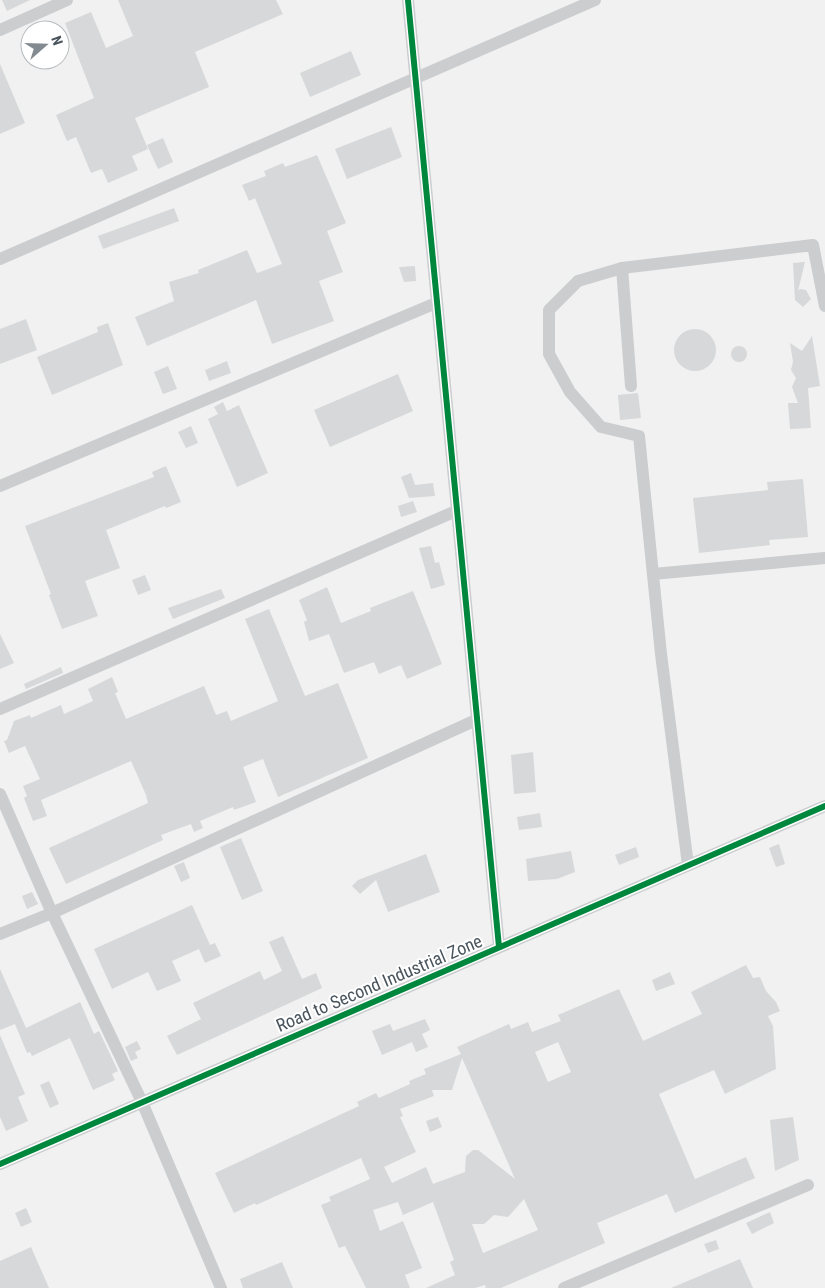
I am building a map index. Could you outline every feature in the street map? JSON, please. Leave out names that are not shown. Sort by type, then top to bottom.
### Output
[{"type":"street","points":[[0,30],[67,0]]},
{"type":"street","points":[[408,0],[499,947]]},
{"type":"street","points":[[0,259],[595,0]]},
{"type":"street","points":[[688,865],[653,574],[639,436],[601,427],[570,392],[549,354],[549,310],[578,281],[622,268],[812,245],[825,306]]},
{"type":"street","points":[[622,268],[631,386]]},
{"type":"street","points":[[0,486],[436,303]]},
{"type":"street","points":[[0,709],[456,511]]},
{"type":"street","points":[[653,574],[825,558]]},
{"type":"street","points":[[0,934],[52,913],[476,720]]},
{"type":"street","points":[[0,794],[52,913],[142,1102],[221,1288]]},
{"type":"street","name":"Road to Second Industrial Zone","points":[[0,1164],[825,806]]},
{"type":"street","points":[[564,1288],[808,1186]]},
{"type":"building","points":[[2,0],[30,0],[7,11]]},
{"type":"building","points":[[118,0],[276,0],[283,14],[195,52],[209,87],[135,118],[148,149],[132,156],[138,170],[108,183],[102,169],[91,173],[76,137],[67,141],[56,115],[94,98],[70,36],[70,21],[91,12],[106,48],[133,36]]},
{"type":"building","points":[[351,51],[361,75],[310,97],[300,73]]},
{"type":"building","points":[[0,64],[25,123],[0,134]]},
{"type":"building","points":[[391,127],[402,157],[347,179],[335,149]]},
{"type":"building","points":[[163,138],[173,162],[158,169],[147,145]]},
{"type":"building","points":[[317,155],[346,223],[327,231],[343,272],[319,281],[334,321],[272,344],[256,300],[147,346],[135,317],[174,301],[169,282],[199,273],[198,270],[247,250],[257,273],[282,264],[255,198],[249,201],[242,185],[266,176],[264,171],[283,163],[285,167]]},
{"type":"building","points":[[174,208],[179,221],[103,249],[98,236]]},
{"type":"building","points":[[805,262],[798,291],[800,289],[806,290],[811,299],[803,307],[795,300],[793,263]]},
{"type":"building","points":[[415,266],[416,281],[404,282],[399,267]]},
{"type":"building","points":[[26,319],[37,350],[0,364],[0,329]]},
{"type":"building","points":[[108,323],[123,365],[52,395],[37,357],[98,332],[97,327]]},
{"type":"building","points":[[695,329],[710,335],[716,350],[710,365],[695,371],[680,365],[674,350],[680,335]]},
{"type":"building","points":[[812,336],[820,386],[808,388],[811,428],[790,429],[788,403],[798,403],[792,387],[796,378],[791,370],[793,362],[790,343],[802,351]]},
{"type":"building","points":[[736,346],[742,346],[747,351],[745,360],[736,362],[731,357],[731,351]]},
{"type":"building","points":[[227,361],[231,373],[209,381],[205,370]]},
{"type":"building","points":[[168,366],[177,389],[163,394],[154,372]]},
{"type":"building","points":[[398,374],[413,411],[330,447],[314,410]]},
{"type":"building","points":[[638,393],[641,418],[620,420],[618,395]]},
{"type":"building","points":[[223,402],[227,411],[239,405],[268,473],[237,487],[208,419],[218,414],[214,407]]},
{"type":"building","points":[[191,426],[198,443],[186,448],[178,432]]},
{"type":"building","points":[[166,466],[181,502],[166,508],[165,506],[106,530],[120,568],[85,581],[98,616],[62,629],[25,526],[154,477],[152,472]]},
{"type":"building","points":[[411,473],[415,485],[433,483],[435,496],[409,498],[401,477]]},
{"type":"building","points":[[803,479],[808,537],[769,540],[770,545],[699,553],[693,498],[768,490],[767,482]]},
{"type":"building","points":[[413,501],[417,512],[401,517],[398,506]]},
{"type":"building","points":[[431,546],[435,563],[439,562],[445,585],[431,589],[419,548]]},
{"type":"building","points":[[145,575],[151,590],[138,595],[132,580]]},
{"type":"building","points":[[327,587],[341,623],[371,611],[370,608],[413,591],[442,664],[407,679],[401,665],[379,674],[374,662],[344,673],[329,634],[309,641],[304,622],[307,620],[299,600]]},
{"type":"building","points":[[221,589],[225,598],[173,619],[168,608]]},
{"type":"building","points":[[269,609],[305,696],[338,683],[368,758],[278,797],[263,759],[243,767],[256,802],[234,810],[233,807],[200,821],[203,828],[194,832],[191,824],[161,835],[163,840],[66,884],[49,848],[148,803],[146,795],[131,761],[41,800],[47,816],[33,821],[24,798],[27,796],[23,786],[40,779],[25,746],[9,753],[4,741],[7,740],[14,721],[30,715],[31,718],[61,705],[64,714],[93,701],[88,689],[112,677],[118,692],[115,693],[126,719],[204,686],[216,715],[227,711],[231,721],[278,701],[245,619]]},
{"type":"building","points":[[0,634],[14,663],[0,669]]},
{"type":"building","points":[[61,667],[63,673],[26,689],[24,684]]},
{"type":"building","points":[[533,752],[536,792],[514,794],[511,755]]},
{"type":"building","points":[[540,813],[542,827],[519,830],[517,817]]},
{"type":"building","points":[[241,838],[263,891],[242,900],[220,847]]},
{"type":"building","points":[[779,844],[785,864],[776,867],[769,848]]},
{"type":"building","points":[[636,847],[639,857],[619,865],[615,855]]},
{"type":"building","points":[[571,851],[575,872],[557,879],[528,881],[526,859]]},
{"type":"building","points":[[426,854],[440,892],[388,912],[376,880],[360,894],[352,886],[358,880]]},
{"type":"building","points":[[184,862],[190,878],[181,882],[174,866]]},
{"type":"building","points":[[32,892],[38,904],[27,909],[22,896]]},
{"type":"building","points":[[192,905],[210,945],[215,943],[221,956],[205,963],[199,949],[172,961],[181,981],[157,991],[148,972],[112,989],[94,949]]},
{"type":"building","points":[[283,936],[302,979],[316,973],[322,988],[177,1055],[167,1036],[201,1019],[193,1003],[260,971],[264,980],[282,971],[269,942]]},
{"type":"building","points":[[746,965],[753,978],[760,977],[766,991],[776,1002],[780,1011],[768,1016],[773,1026],[776,1069],[725,1094],[714,1070],[659,1094],[695,1179],[746,1157],[755,1178],[675,1213],[667,1194],[597,1223],[605,1243],[501,1288],[486,1288],[485,1285],[475,1288],[426,1288],[455,1275],[450,1262],[454,1260],[433,1202],[403,1215],[398,1202],[373,1210],[380,1231],[403,1221],[422,1268],[405,1275],[410,1288],[366,1288],[345,1246],[339,1248],[321,1205],[331,1201],[329,1197],[370,1179],[361,1158],[234,1213],[215,1173],[359,1106],[357,1102],[376,1093],[379,1098],[410,1084],[409,1081],[426,1074],[424,1069],[461,1054],[457,1047],[509,1024],[511,1029],[528,1022],[532,1032],[561,1021],[558,1015],[619,989],[643,1041],[702,1014],[691,992]],"holes":[[[558,1042],[571,1072],[548,1082],[535,1052]],[[462,1058],[515,1179],[478,1150],[473,1150],[466,1156],[465,1172],[433,1184],[426,1167],[392,1183],[384,1167],[416,1152],[400,1117],[403,1116],[400,1109],[434,1096],[432,1090],[452,1090]],[[524,1199],[538,1230],[483,1253],[472,1224],[484,1224],[494,1215],[508,1217]]]},
{"type":"building","points":[[0,969],[26,1028],[80,1002],[94,1034],[99,1031],[118,1071],[112,1074],[115,1080],[93,1090],[70,1038],[32,1056],[30,1052],[27,1053],[15,1024],[0,1030]]},
{"type":"building","points":[[670,972],[675,984],[656,991],[652,980]]},
{"type":"building","points":[[425,1019],[430,1030],[422,1034],[428,1047],[416,1052],[412,1042],[382,1055],[372,1031],[390,1024],[393,1031]]},
{"type":"building","points":[[0,1035],[25,1094],[18,1097],[28,1121],[6,1131],[0,1117]]},
{"type":"building","points":[[137,1041],[141,1049],[135,1052],[138,1058],[131,1061],[125,1047]]},
{"type":"building","points":[[49,1081],[59,1104],[50,1108],[40,1085]]},
{"type":"building","points":[[438,1117],[442,1127],[430,1132],[426,1121]]},
{"type":"building","points":[[793,1117],[799,1160],[775,1171],[770,1120]]},
{"type":"building","points":[[26,1208],[32,1222],[21,1227],[15,1213]]},
{"type":"building","points":[[770,1212],[774,1223],[752,1234],[746,1223]]},
{"type":"building","points":[[716,1240],[719,1249],[708,1253],[704,1244]]},
{"type":"building","points":[[31,1247],[49,1288],[0,1288],[0,1261]]},
{"type":"building","points":[[740,1259],[753,1288],[671,1288]]},
{"type":"building","points":[[282,1262],[293,1288],[243,1288],[240,1279]]},
{"type":"cycle path","points":[[408,0],[499,947]]},
{"type":"cycle path","points":[[0,1164],[825,806]]}]
